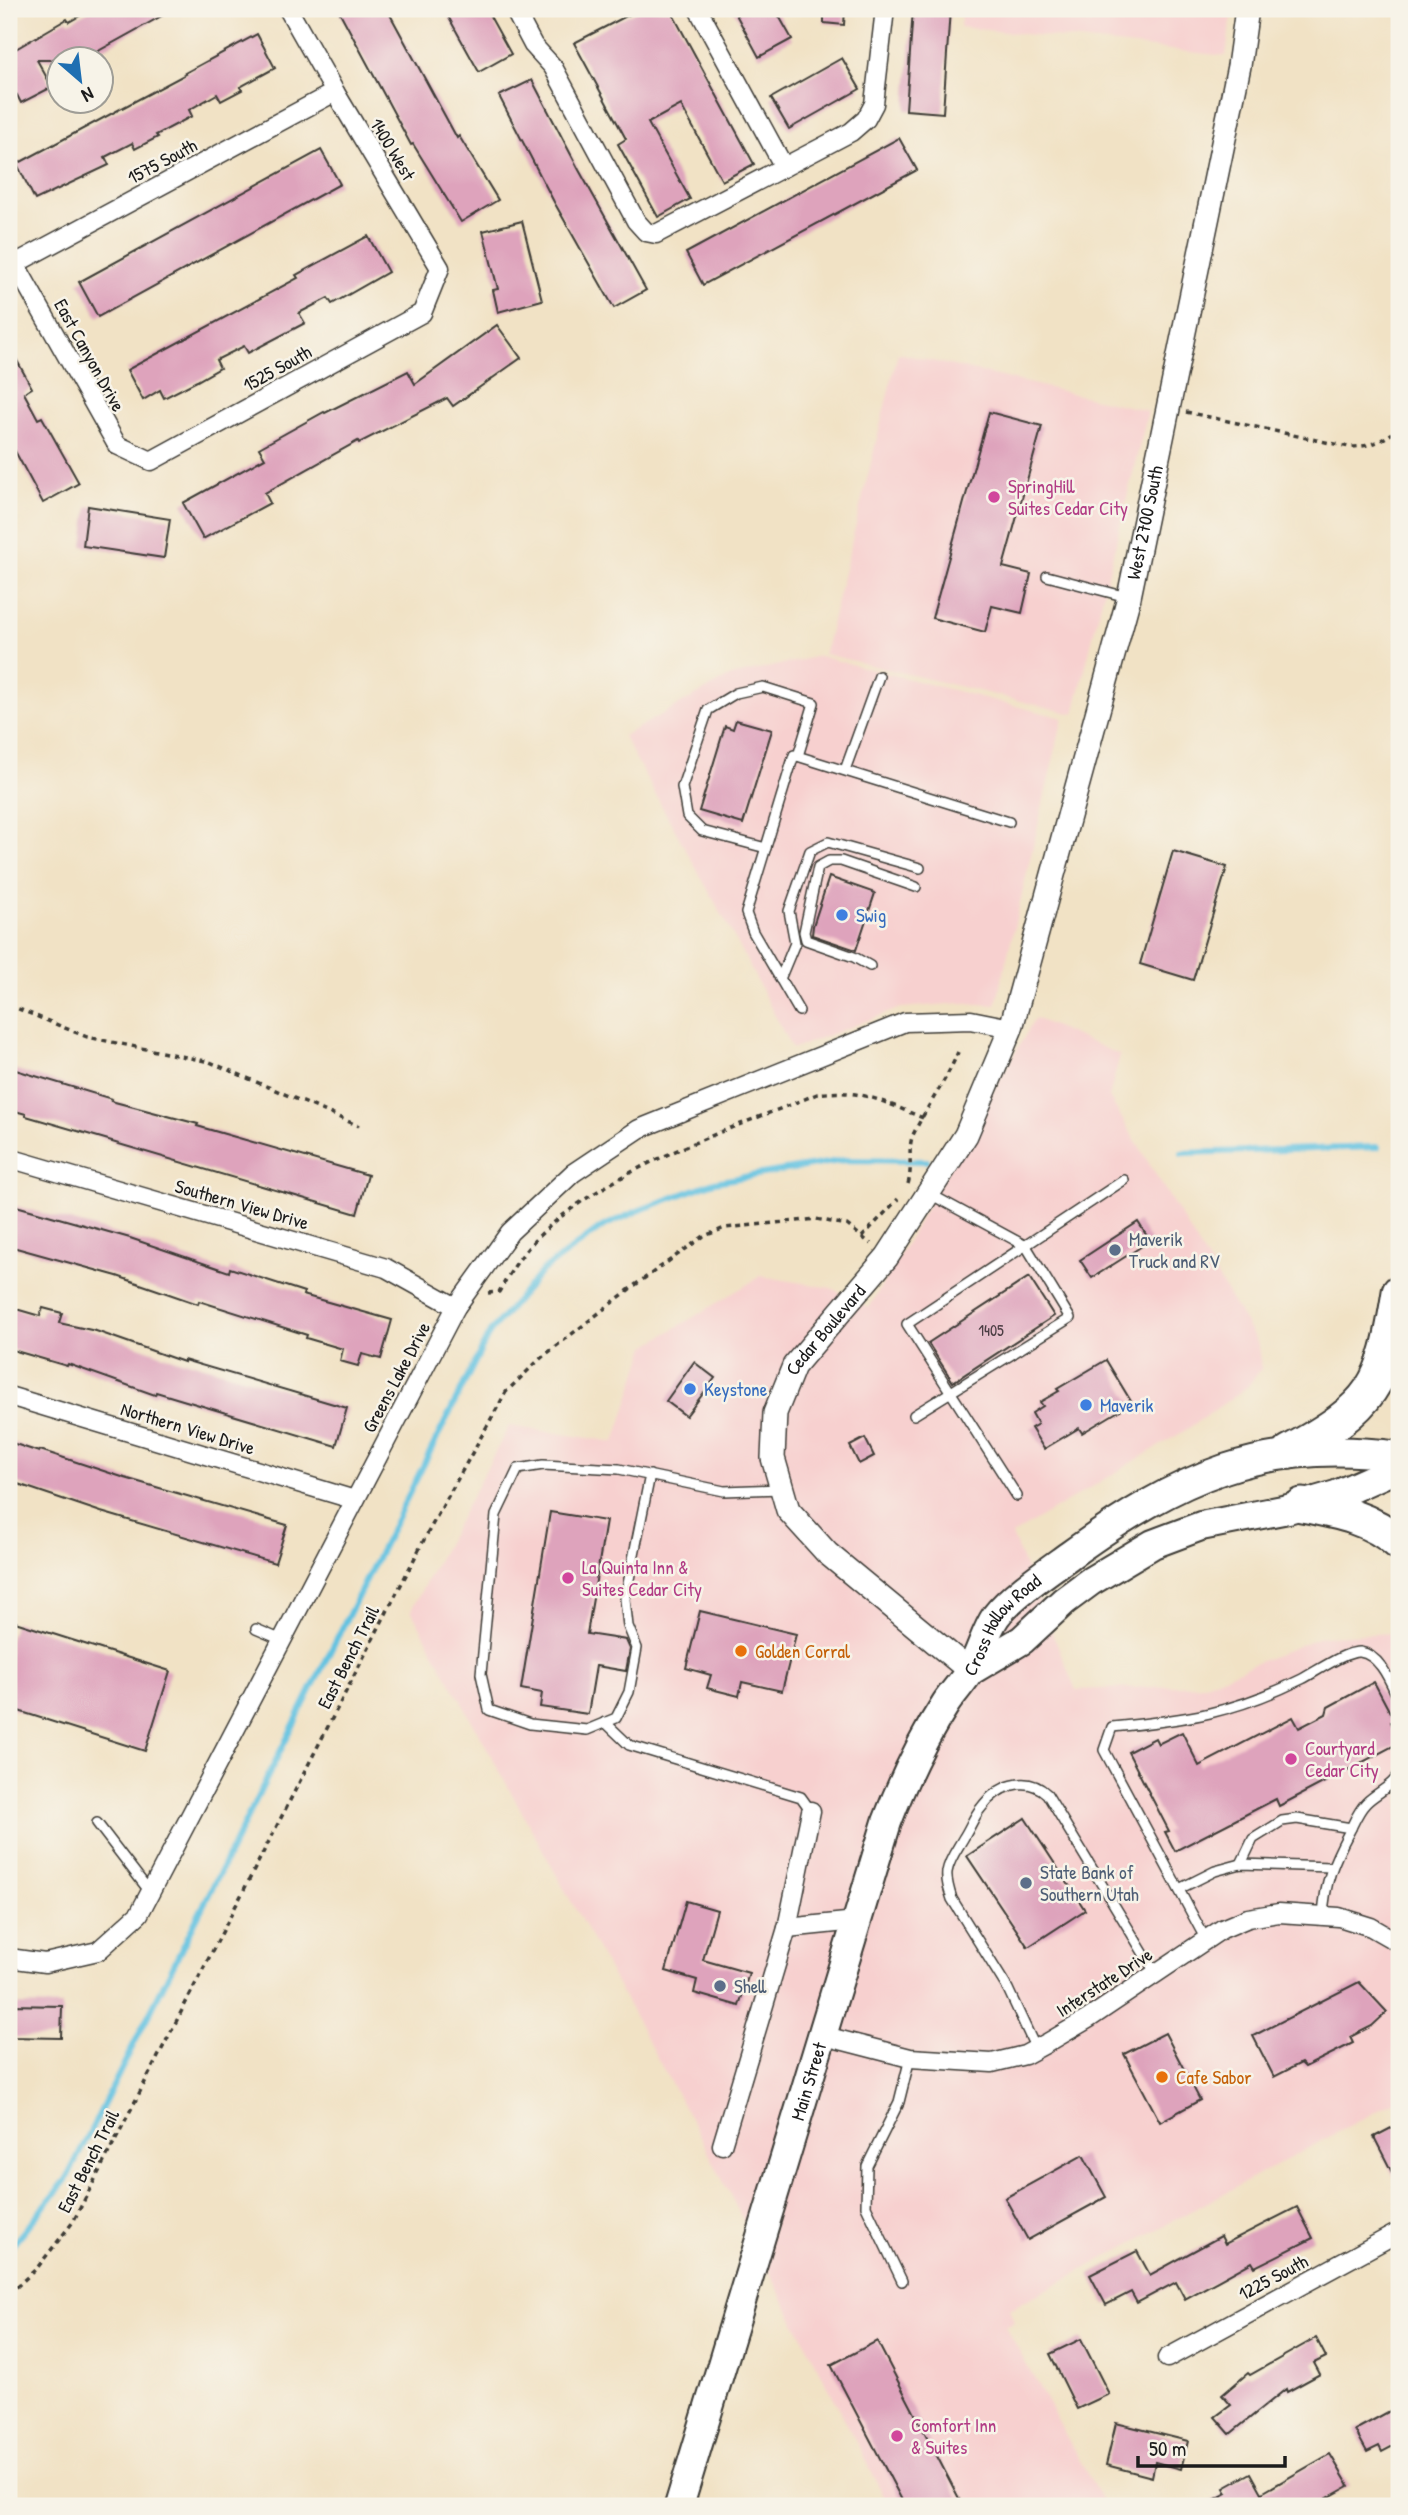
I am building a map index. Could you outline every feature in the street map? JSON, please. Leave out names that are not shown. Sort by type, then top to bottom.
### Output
[{"type":"highway","points":[[1289,1452],[1342,1420],[1368,1395],[1385,1363],[1399,1292]]},
{"type":"highway","points":[[1302,1506],[1362,1519],[1379,1527],[1399,1543]]},
{"type":"main road","name":"Cross Hollow Road","points":[[970,1671],[996,1616],[1026,1588],[1149,1502],[1194,1479],[1242,1462],[1289,1452],[1352,1451],[1399,1456]]},
{"type":"main road","name":"Cross Hollow Road","points":[[970,1671],[1022,1640],[1064,1601],[1091,1581],[1153,1544],[1215,1522],[1302,1506],[1351,1489],[1399,1467]]},
{"type":"main road","name":"Main Street","points":[[678,2506],[887,1822],[908,1771],[946,1704],[970,1671]]},
{"type":"street","name":"1400 West","points":[[288,9],[334,92],[440,268],[422,313]]},
{"type":"street","points":[[514,9],[533,45],[553,67],[636,221],[646,232],[656,234],[851,132],[866,119],[874,104],[885,9]]},
{"type":"street","points":[[698,9],[783,167]]},
{"type":"street","name":"West 2700 South","points":[[1011,1028],[1129,597],[1239,66],[1247,9]]},
{"type":"street","name":"1575 South","points":[[11,261],[334,92]]},
{"type":"street","name":"East Canyon Drive","points":[[11,261],[117,445],[151,461]]},
{"type":"street","name":"1525 South","points":[[151,461],[422,313]]},
{"type":"street","name":"Greens Lake Drive","points":[[9,1958],[45,1963],[98,1951],[139,1914],[456,1307],[510,1232],[573,1173],[639,1129],[905,1022],[971,1020],[1011,1028]]},
{"type":"street","name":"Cedar Boulevard","points":[[970,1671],[827,1553],[788,1510],[774,1458],[775,1413],[794,1366],[887,1256],[966,1135],[1011,1028]]},
{"type":"street","name":"Southern View Drive","points":[[9,1158],[386,1268],[456,1307]]},
{"type":"street","name":"Northern View Drive","points":[[9,1396],[355,1500]]},
{"type":"street","points":[[722,2145],[787,1928],[811,1811]]},
{"type":"street","name":"Interstate Drive","points":[[821,2035],[910,2058],[992,2063],[1025,2055],[1088,2020],[1222,1929],[1248,1918],[1279,1913],[1339,1917],[1371,1927],[1399,1943]]},
{"type":"street","points":[[787,1928],[856,1921]]},
{"type":"street","name":"1225 South","points":[[1167,2358],[1399,2232]]},
{"type":"lane","points":[[1048,576],[1129,597]]},
{"type":"lane","points":[[845,771],[879,676]]},
{"type":"lane","points":[[766,848],[702,831],[687,816],[682,788],[708,710],[736,693],[763,687],[814,703],[798,756]]},
{"type":"lane","points":[[799,1011],[753,932],[746,913],[794,755],[1009,822]]},
{"type":"lane","points":[[780,979],[795,943],[789,911],[810,851],[828,842],[920,868]]},
{"type":"lane","points":[[806,940],[804,932],[818,867],[841,861],[916,887]]},
{"type":"lane","points":[[795,943],[806,940],[854,957],[870,967]]},
{"type":"lane","points":[[1017,1496],[907,1324],[1124,1180]]},
{"type":"lane","points":[[914,1415],[1070,1318],[1026,1246],[928,1194]]},
{"type":"lane","points":[[650,1475],[625,1599],[628,1626],[637,1648],[629,1692],[616,1718],[587,1730],[530,1724],[489,1710],[481,1674],[496,1515],[518,1469],[543,1465],[607,1468],[650,1475],[724,1492],[782,1489]]},
{"type":"lane","points":[[256,1629],[282,1640]]},
{"type":"lane","points":[[1206,1940],[1104,1749],[1112,1727],[1160,1723],[1218,1713],[1282,1689],[1353,1653],[1367,1654],[1380,1665],[1399,1700]]},
{"type":"lane","points":[[605,1723],[629,1745],[801,1797],[811,1811]]},
{"type":"lane","points":[[1323,1916],[1325,1888],[1331,1867],[1351,1828],[1366,1803],[1388,1787],[1399,1774]]},
{"type":"lane","points":[[1036,2049],[1013,1997],[952,1899],[947,1885],[950,1863],[981,1807],[994,1796],[1016,1784],[1027,1783],[1037,1785],[1047,1794],[1156,1974]]},
{"type":"lane","points":[[1241,1864],[1253,1839],[1282,1821],[1297,1819],[1351,1828]]},
{"type":"lane","points":[[97,1823],[150,1892]]},
{"type":"lane","points":[[1179,1889],[1215,1871],[1241,1864],[1331,1867]]},
{"type":"lane","points":[[902,2281],[866,2206],[867,2166],[899,2102],[910,2058]]},
{"type":"path","points":[[1169,409],[1349,447],[1374,444],[1399,428]]},
{"type":"path","points":[[9,1005],[87,1037],[210,1062],[359,1126]]},
{"type":"path","points":[[862,1237],[905,1192],[912,1169],[911,1138],[948,1075],[958,1052]]},
{"type":"path","points":[[472,1285],[488,1293],[499,1292],[513,1266],[539,1236],[575,1206],[624,1177],[648,1164],[817,1094],[840,1091],[867,1095],[923,1118]]},
{"type":"path","name":"East Bench Trail","points":[[9,2294],[37,2268],[73,2222],[426,1536],[506,1392],[541,1358],[635,1285],[704,1236],[725,1228],[816,1219],[847,1225],[887,1256]]},
{"type":"shaded area","points":[[962,9],[1232,9],[1226,56],[960,27]]},
{"type":"shaded area","points":[[898,353],[1148,411],[1074,714],[824,654]]},
{"type":"shaded area","points":[[819,656],[1063,718],[996,1005],[961,1003],[901,1008],[792,1049],[738,944],[623,736],[731,676]]},
{"type":"shaded area","points":[[1035,1018],[1120,1055],[1109,1097],[1258,1344],[1261,1369],[1247,1387],[1186,1430],[1012,1535],[1076,1690],[1203,1685],[1322,1636],[1399,1633],[1399,2099],[1010,2309],[1014,2322],[1005,2326],[1105,2506],[889,2506],[701,2138],[411,1610],[509,1426],[615,1442],[646,1346],[761,1276],[831,1288],[869,1308]]},
{"type":"building","points":[[92,9],[174,9],[107,46],[46,46],[46,60],[37,60],[46,76],[46,90],[21,103],[17,95],[9,100],[9,53],[67,19],[69,22]]},
{"type":"building","points":[[338,9],[387,9],[457,138],[459,136],[498,200],[461,222],[413,144],[411,145]]},
{"type":"building","points":[[444,9],[486,9],[511,54],[479,72]]},
{"type":"building","points":[[640,9],[670,9],[754,164],[722,181],[681,105],[648,123],[690,199],[658,217],[618,144],[626,139],[574,43]]},
{"type":"building","points":[[733,9],[775,9],[792,39],[759,57]]},
{"type":"building","points":[[824,9],[845,9],[844,25],[824,23]]},
{"type":"building","points":[[913,9],[950,9],[943,113],[906,110]]},
{"type":"building","points":[[257,34],[275,68],[221,101],[217,94],[189,110],[192,116],[156,135],[158,137],[135,149],[132,143],[105,157],[109,165],[35,200],[17,164],[107,116],[116,116],[116,111]]},
{"type":"building","points":[[842,58],[860,89],[789,129],[771,98]]},
{"type":"building","points":[[532,80],[646,290],[614,308],[554,202],[499,96]]},
{"type":"building","points":[[899,138],[917,170],[703,285],[686,253]]},
{"type":"building","points":[[321,150],[340,184],[98,317],[79,282]]},
{"type":"building","points":[[522,221],[542,300],[498,312],[493,290],[498,289],[483,231]]},
{"type":"building","points":[[368,236],[388,272],[332,304],[328,298],[299,313],[305,323],[248,353],[244,346],[216,360],[220,368],[197,381],[164,398],[160,390],[143,400],[127,370],[298,278],[296,275]]},
{"type":"building","points":[[497,325],[521,358],[453,406],[447,398],[359,443],[358,441],[265,493],[270,503],[203,539],[183,503],[265,458],[259,448],[324,412],[408,371],[415,384]]},
{"type":"building","points":[[9,346],[32,388],[24,393],[38,419],[42,417],[79,483],[43,503],[9,440]]},
{"type":"building","name":"SpringHill Suites Cedar City","points":[[989,412],[1042,426],[1003,567],[1031,574],[1022,613],[992,606],[985,632],[932,618]]},
{"type":"building","points":[[88,506],[170,519],[164,558],[83,546]]},
{"type":"building","points":[[736,720],[772,730],[743,824],[699,811],[725,726],[733,729]]},
{"type":"building","points":[[1173,851],[1227,867],[1193,980],[1140,964]]},
{"type":"building","name":"Swig","points":[[829,877],[875,893],[856,950],[812,935]]},
{"type":"building","points":[[9,1068],[112,1099],[111,1101],[368,1175],[357,1214],[26,1114],[15,1111],[14,1116],[9,1115]]},
{"type":"building","points":[[9,1204],[130,1238],[229,1272],[230,1268],[304,1292],[303,1295],[392,1320],[381,1359],[362,1354],[358,1366],[340,1361],[343,1349],[306,1338],[307,1335],[199,1301],[198,1304],[117,1276],[9,1246]]},
{"type":"building","name":"Maverik Truck and RV","points":[[1138,1222],[1150,1241],[1092,1278],[1080,1260]]},
{"type":"building","points":[[1029,1277],[1054,1316],[953,1382],[928,1343]]},
{"type":"building","points":[[9,1307],[40,1316],[43,1308],[62,1313],[59,1323],[96,1331],[184,1362],[347,1408],[336,1446],[156,1392],[155,1395],[68,1364],[67,1366],[9,1349]]},
{"type":"building","name":"Maverik","points":[[1106,1360],[1132,1403],[1082,1433],[1079,1428],[1044,1449],[1031,1428],[1038,1424],[1032,1413],[1043,1406],[1040,1402],[1059,1391],[1057,1389]]},
{"type":"building","name":"Keystone","points":[[694,1362],[715,1378],[686,1416],[666,1401]]},
{"type":"building","points":[[865,1438],[874,1456],[859,1464],[850,1446]]},
{"type":"building","points":[[9,1442],[287,1525],[275,1563],[101,1512],[9,1481]]},
{"type":"building","name":"La Quinta Inn & Suites Cedar City","points":[[550,1512],[606,1521],[587,1634],[626,1640],[630,1649],[626,1671],[596,1666],[588,1714],[540,1707],[542,1693],[521,1689]]},
{"type":"building","name":"Golden Corral","points":[[700,1611],[796,1634],[782,1691],[742,1682],[739,1696],[707,1688],[711,1675],[686,1668]]},
{"type":"building","points":[[15,1622],[170,1671],[145,1751],[9,1708],[9,1641]]},
{"type":"building","name":"Courtyard Cedar City","points":[[1374,1682],[1394,1720],[1391,1722],[1399,1743],[1279,1806],[1276,1799],[1175,1851],[1165,1832],[1169,1831],[1128,1752],[1155,1738],[1158,1744],[1182,1732],[1199,1766],[1293,1717],[1299,1728],[1326,1714],[1328,1707]]},
{"type":"building","name":"State Bank of Southern Utah","points":[[1025,1818],[1085,1910],[1028,1947],[967,1856]]},
{"type":"building","points":[[686,1901],[717,1910],[703,1960],[749,1973],[739,2006],[694,1993],[697,1980],[666,1971]]},
{"type":"building","points":[[1359,1982],[1387,2012],[1372,2026],[1350,2037],[1353,2043],[1305,2067],[1301,2063],[1274,2077],[1253,2036]]},
{"type":"building","points":[[9,2005],[62,2006],[61,2038],[9,2037]]},
{"type":"building","name":"Cafe Sabor","points":[[1165,2033],[1200,2100],[1160,2122],[1124,2054]]},
{"type":"building","points":[[1399,2124],[1399,2186],[1374,2137]]},
{"type":"building","points":[[1083,2155],[1106,2197],[1028,2240],[1005,2198]]},
{"type":"building","points":[[1297,2207],[1313,2238],[1255,2267],[1252,2262],[1185,2299],[1176,2282],[1137,2303],[1131,2292],[1106,2305],[1090,2275],[1137,2251],[1150,2275],[1221,2236],[1225,2244]]},
{"type":"building","points":[[1316,2338],[1326,2357],[1314,2363],[1320,2374],[1287,2392],[1286,2389],[1230,2434],[1215,2417],[1231,2405],[1222,2395],[1248,2373],[1250,2375]]},
{"type":"building","points":[[1081,2339],[1109,2394],[1077,2409],[1050,2354]]},
{"type":"building","name":"Comfort Inn & Suites","points":[[877,2341],[963,2506],[905,2506],[831,2365]]},
{"type":"building","points":[[1399,2406],[1399,2443],[1382,2452],[1379,2446],[1367,2452],[1355,2430]]},
{"type":"building","points":[[1116,2423],[1188,2441],[1181,2469],[1155,2462],[1152,2477],[1106,2465]]},
{"type":"building","points":[[1330,2454],[1349,2486],[1313,2506],[1203,2506],[1227,2493],[1224,2488],[1251,2473],[1262,2493]]},
{"type":"waterway","points":[[1182,1153],[1378,1147]]},
{"type":"waterway","points":[[9,2249],[66,2180],[490,1332],[542,1271],[602,1227],[640,1210],[714,1182],[845,1160],[927,1161]]},
{"type":"place","name":"SpringHill Suites Cedar City","points":[[994,497]]},
{"type":"place","name":"Swig","points":[[842,915]]},
{"type":"place","name":"Maverik Truck and RV","points":[[1115,1250]]},
{"type":"place","name":"Keystone","points":[[690,1389]]},
{"type":"place","name":"Maverik","points":[[1086,1405]]},
{"type":"place","name":"La Quinta Inn & Suites Cedar City","points":[[568,1578]]},
{"type":"place","name":"Golden Corral","points":[[741,1651]]},
{"type":"place","name":"Courtyard Cedar City","points":[[1291,1759]]},
{"type":"place","name":"State Bank of Southern Utah","points":[[1026,1883]]},
{"type":"place","name":"Shell","points":[[720,1986]]},
{"type":"place","name":"Cafe Sabor","points":[[1162,2077]]},
{"type":"place","name":"Comfort Inn & Suites","points":[[897,2436]]}]
